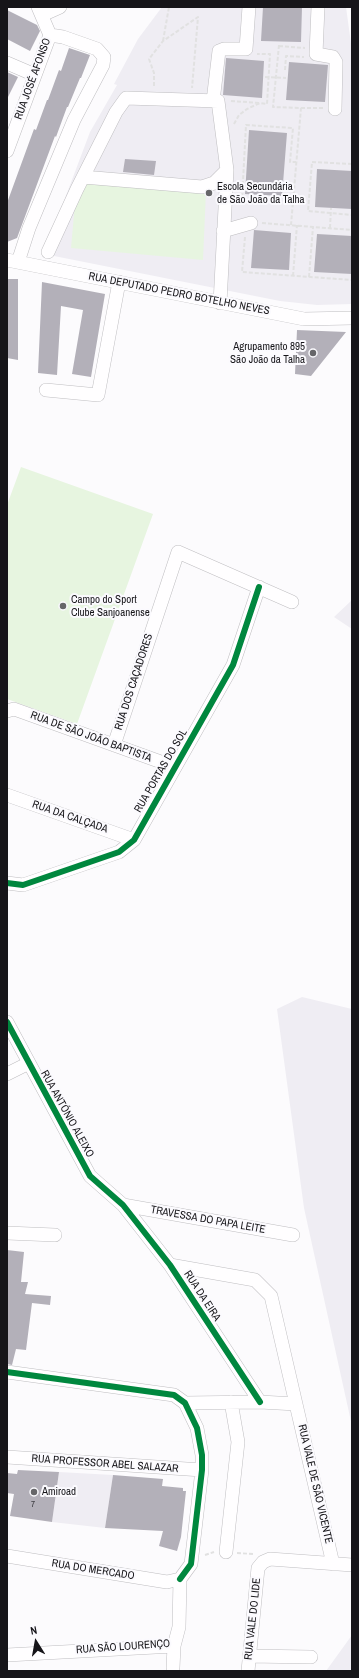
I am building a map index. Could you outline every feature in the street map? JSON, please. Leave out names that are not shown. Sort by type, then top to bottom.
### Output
[{"type":"street","points":[[40,11],[60,7]]},
{"type":"street","points":[[213,101],[219,51],[224,49],[246,49],[250,7]]},
{"type":"street","points":[[318,7],[316,54],[333,56],[336,62],[331,109]]},
{"type":"street","name":"RUA JOSÉ AFONSO","points":[[7,151],[50,35],[40,11]]},
{"type":"street","points":[[13,261],[29,228],[71,128],[103,65],[104,57],[97,49],[62,37],[50,35]]},
{"type":"street","points":[[7,63],[35,74]]},
{"type":"street","points":[[48,252],[83,177],[116,112],[126,98],[218,101],[227,170],[220,303]]},
{"type":"street","points":[[83,177],[202,187],[214,183],[227,170]]},
{"type":"street","points":[[223,231],[251,223]]},
{"type":"street","name":"RUA DEPUTADO PEDRO BOTELHO NEVES","points":[[13,261],[304,319],[352,318]]},
{"type":"street","points":[[46,390],[98,395],[119,282]]},
{"type":"street","name":"RUA DOS CAÇADORES","points":[[114,745],[178,552],[259,587]]},
{"type":"street","points":[[259,587],[292,602]]},
{"type":"street","name":"RUA PORTAS DO SOL","points":[[7,883],[23,885],[119,852],[134,840],[233,665],[259,587]]},
{"type":"street","name":"RUA DE SÃO JOÃO BAPTISTA","points":[[7,711],[14,709],[176,767]]},
{"type":"street","name":"RUA DA CALÇADA","points":[[7,795],[134,840]]},
{"type":"street","name":"RUA ANTÓNIO ALEIXO","points":[[7,1022],[28,1064],[90,1176],[123,1205]]},
{"type":"street","points":[[7,1074],[28,1064]]},
{"type":"street","name":"TRAVESSA DO PAPA LEITE","points":[[123,1205],[293,1236]]},
{"type":"street","name":"RUA DA EIRA","points":[[123,1205],[170,1265],[260,1402]]},
{"type":"street","points":[[7,1233],[55,1235]]},
{"type":"street","name":"RUA VALE DE SÃO VICENTE","points":[[170,1265],[255,1280],[271,1296],[333,1564]]},
{"type":"street","points":[[7,1372],[174,1395],[185,1403],[197,1428],[202,1455],[202,1470],[192,1559],[191,1564],[180,1580]]},
{"type":"street","points":[[226,1550],[238,1442],[231,1402]]},
{"type":"street","points":[[185,1403],[260,1402],[296,1404]]},
{"type":"street","name":"RUA PROFESSOR ABEL SALAZAR","points":[[7,1457],[202,1470]]},
{"type":"street","name":"RUA DO MERCADO","points":[[7,1556],[167,1582],[180,1580]]},
{"type":"street","points":[[270,1559],[352,1565]]},
{"type":"street","name":"RUA VALE DO LIDE","points":[[248,1671],[258,1568],[263,1562],[270,1559]]},
{"type":"street","name":"RUA SÃO LOURENÇO","points":[[7,1655],[174,1646],[179,1627],[180,1580]]},
{"type":"street","points":[[173,1668],[174,1646]]},
{"type":"street","points":[[249,1656],[311,1657]]},
{"type":"path","points":[[163,41],[169,7]]},
{"type":"path","points":[[154,92],[154,73],[149,59],[163,41],[198,17],[192,93]]},
{"type":"path","points":[[279,44],[272,107],[331,109]]},
{"type":"path","points":[[226,100],[267,104],[270,54],[255,54]]},
{"type":"path","points":[[285,70],[286,56],[309,58]]},
{"type":"path","points":[[265,77],[286,78]]},
{"type":"path","points":[[234,125],[239,115],[260,103]]},
{"type":"path","points":[[291,225],[301,108]]},
{"type":"path","points":[[293,202],[242,200],[246,125],[293,128],[290,162],[296,162]]},
{"type":"path","points":[[352,164],[312,162],[308,211],[352,215]]},
{"type":"path","points":[[330,228],[332,208]]},
{"type":"path","points":[[251,223],[352,230]]},
{"type":"path","points":[[293,276],[296,225]]},
{"type":"path","points":[[309,277],[313,227]]},
{"type":"path","points":[[245,236],[242,272],[352,280]]},
{"type":"path","points":[[192,1559],[226,1550],[261,1555],[270,1559]]},
{"type":"shaded area","name":"Escola Secundária de São João da Talha","points":[[162,7],[346,7],[352,51],[352,304],[317,305],[280,301],[44,254],[90,132],[117,85],[114,84],[138,39]]},
{"type":"shaded area","points":[[352,600],[352,629],[334,617]]},
{"type":"shaded area","points":[[302,997],[352,1009],[352,1426],[304,1208],[277,1009]]},
{"type":"shaded area","points":[[59,1472],[113,1475],[105,1528],[52,1522]]},
{"type":"shaded area","points":[[352,1635],[352,1671],[326,1671]]},
{"type":"green space","points":[[77,181],[206,191],[203,260],[71,248]]},
{"type":"green space","name":"Campo do Sport Clube Sanjoanense","points":[[21,467],[153,514],[77,724],[7,699],[7,505]]},
{"type":"building","points":[[263,7],[302,7],[301,42],[261,41]]},
{"type":"building","points":[[7,10],[37,25],[40,31],[30,51],[7,39]]},
{"type":"building","points":[[69,48],[90,55],[67,107],[56,137],[55,136],[17,238],[7,242],[7,203],[34,129],[36,130]]},
{"type":"building","points":[[226,58],[264,61],[262,98],[223,95]]},
{"type":"building","points":[[289,62],[328,65],[325,102],[286,100]]},
{"type":"building","points":[[7,72],[18,77],[7,99]]},
{"type":"building","points":[[249,130],[287,133],[282,196],[245,194]]},
{"type":"building","points":[[125,159],[156,161],[154,175],[123,172]]},
{"type":"building","points":[[317,169],[352,171],[352,209],[315,207]]},
{"type":"building","points":[[254,230],[291,233],[289,270],[251,268]]},
{"type":"building","points":[[317,234],[352,236],[352,274],[314,272]]},
{"type":"building","points":[[7,279],[18,279],[18,360],[7,358]]},
{"type":"building","points":[[42,282],[105,294],[91,377],[72,374],[83,310],[61,306],[57,375],[38,373]]},
{"type":"building","name":"Agrupamento 895 São João da Talha","points":[[297,330],[346,332],[311,376],[295,374]]},
{"type":"building","points":[[7,1250],[24,1252],[21,1282],[28,1282],[25,1294],[51,1296],[50,1305],[32,1303],[26,1350],[16,1349],[12,1365],[7,1364]]},
{"type":"building","points":[[18,1470],[59,1472],[52,1522],[10,1516],[14,1494],[7,1493],[7,1473],[17,1474]]},
{"type":"building","points":[[113,1475],[163,1479],[162,1486],[183,1488],[183,1491],[186,1491],[181,1537],[177,1551],[159,1546],[163,1531],[105,1528]]},
{"type":"cycle path","points":[[7,883],[23,885],[119,852],[134,840],[233,665],[259,587]]},
{"type":"cycle path","points":[[7,1022],[90,1176],[123,1205],[170,1265],[260,1402]]},
{"type":"cycle path","points":[[7,1372],[174,1395],[185,1403],[197,1428],[202,1455],[202,1470],[191,1564],[180,1579]]},
{"type":"place","name":"Escola Secundária de São João da Talha","points":[[209,193]]},
{"type":"place","name":"Agrupamento 895 São João da Talha","points":[[313,353]]},
{"type":"place","name":"Campo do Sport Clube Sanjoanense","points":[[63,606]]},
{"type":"place","name":"Amiroad","points":[[34,1492]]}]
